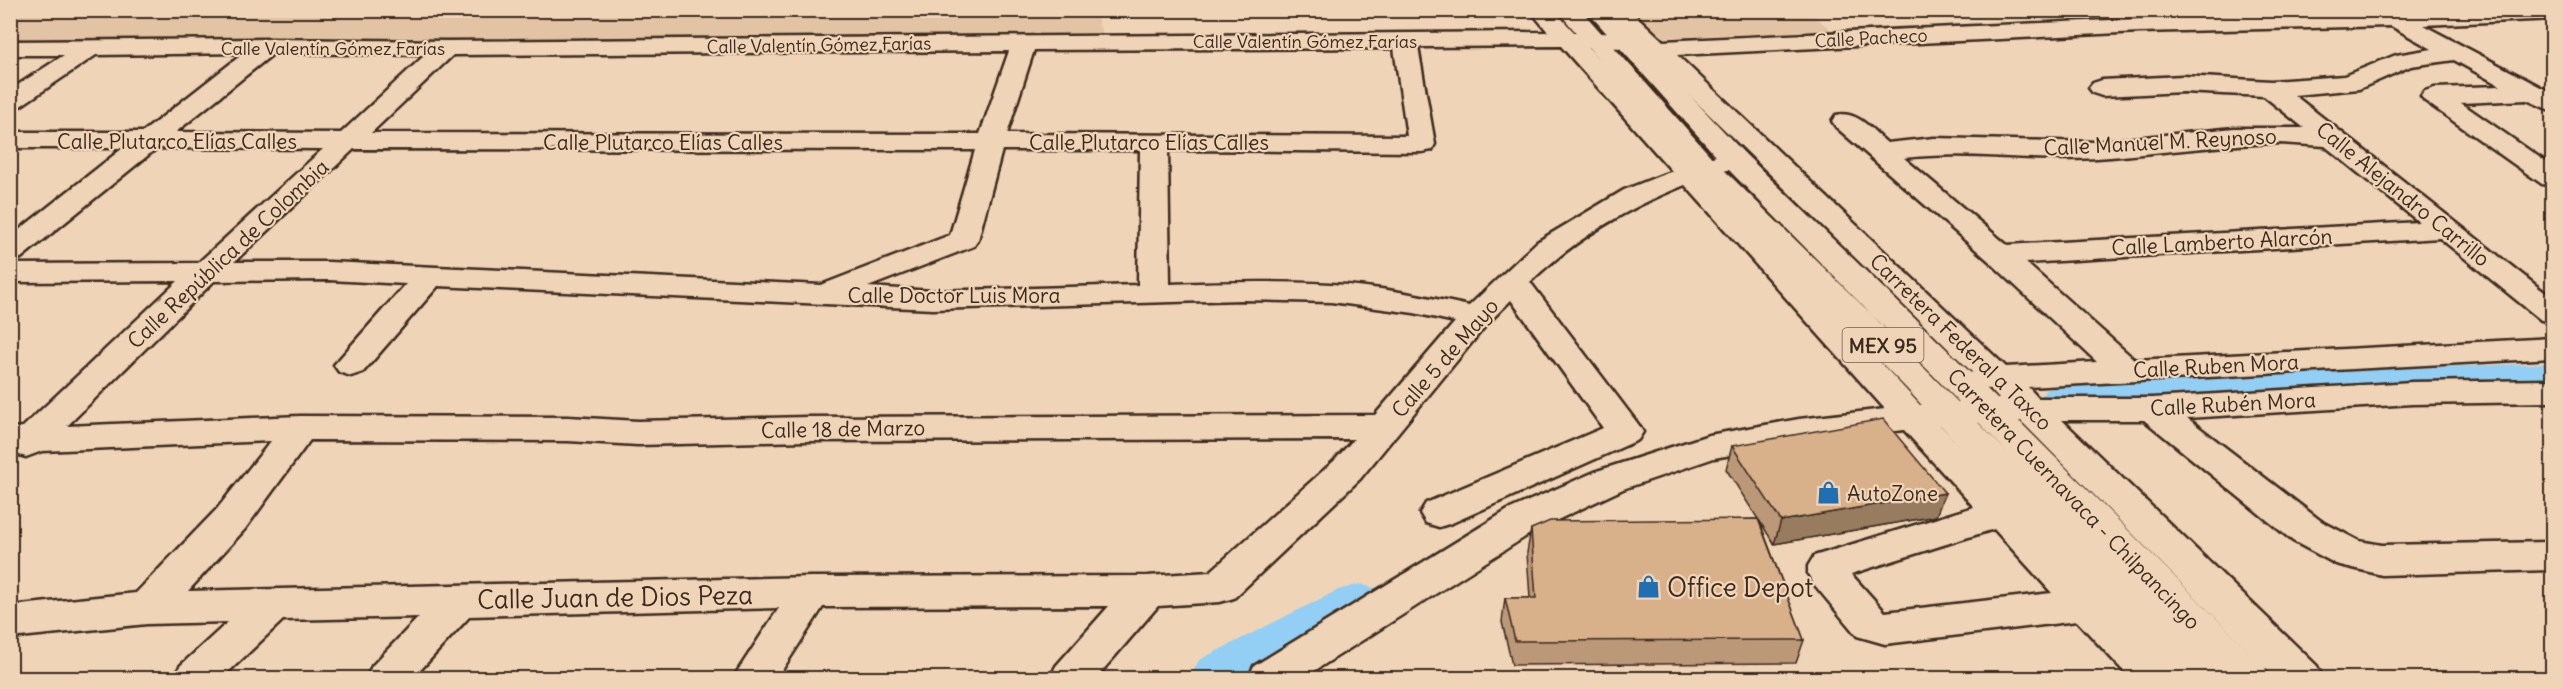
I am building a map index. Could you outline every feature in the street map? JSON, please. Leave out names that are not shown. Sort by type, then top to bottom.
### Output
[{"type":"street","name":"Carretera Federal a Taxco","points":[[1541,10],[1604,29],[1999,379],[2302,678]]},
{"type":"street","points":[[1958,10],[1981,32]]},
{"type":"street","name":"Calle Pacheco","points":[[1604,29],[1981,32],[2385,15],[2553,12]]},
{"type":"street","points":[[2385,15],[2543,98]]},
{"type":"street","name":"Carretera Federal a Taxco","points":[[1604,29],[1880,383],[1931,415],[2003,512],[2156,678]]},
{"type":"street","name":"Calle Valentín Gómez Farías","points":[[10,48],[268,46],[447,48],[1406,41],[1604,29]]},
{"type":"street","name":"Carretera Cuernavaca - Chilpancingo","points":[[1604,29],[1710,166],[1918,380],[1931,415],[2199,678]]},
{"type":"street","name":"Calle Plutarco Elías Calles","points":[[10,141],[1154,141],[1422,144],[1406,41]]},
{"type":"street","points":[[933,300],[963,240],[991,142],[1024,43]]},
{"type":"street","points":[[10,252],[268,46]]},
{"type":"street","points":[[10,102],[90,48]]},
{"type":"street","name":"Calle República de Colombia","points":[[18,447],[350,141],[447,48]]},
{"type":"street","points":[[2102,88],[2183,84],[2260,88],[2352,82],[2405,60],[2459,52]]},
{"type":"street","name":"Calle Alejandro Carrillo","points":[[2260,88],[2332,138],[2553,313]]},
{"type":"street","points":[[2543,98],[2434,96],[2553,178]]},
{"type":"street","points":[[1845,121],[2000,255],[2127,371]]},
{"type":"street","name":"Calle Manuel M. Reynoso","points":[[1881,152],[1946,146],[2095,150],[2234,136],[2280,135],[2332,138]]},
{"type":"street","points":[[1154,141],[1154,293]]},
{"type":"street","name":"Carretera Cuernavaca - Chilpancingo","points":[[1710,166],[1958,380],[2249,678]]},
{"type":"street","name":"Calle 5 de Mayo","points":[[1220,587],[1347,470],[1476,317],[1548,248],[1591,220],[1635,196],[1710,166]]},
{"type":"street","name":"Calle Lamberto Alarcón","points":[[2000,255],[2445,229]]},
{"type":"street","points":[[821,294],[963,240]]},
{"type":"street","name":"Calle Doctor Luis Mora","points":[[10,273],[329,271],[933,300],[1241,291],[1331,293],[1414,303],[1476,317]]},
{"type":"street","points":[[351,365],[429,277]]},
{"type":"street","points":[[1439,513],[1625,432],[1514,282]]},
{"type":"street","name":"Calle Ruben Mora","points":[[1880,383],[1999,379],[2553,348]]},
{"type":"street","name":"Calle Rubén Mora","points":[[1269,678],[1522,520],[1610,480],[1709,447],[1798,431],[1931,415],[1988,411],[2152,409],[2412,393],[2553,391]]},
{"type":"street","points":[[2152,409],[2307,531],[2350,554],[2382,560],[2553,556]]},
{"type":"street","name":"Calle 18 de Marzo","points":[[18,447],[300,428],[568,429],[638,433],[807,429],[1385,427]]},
{"type":"street","points":[[147,608],[231,519],[300,428]]},
{"type":"street","points":[[2003,512],[1828,566],[1828,574],[1872,625],[1885,628],[2087,604]]},
{"type":"street","name":"Calle Juan de Dios Peza","points":[[10,622],[147,608],[274,604],[812,592],[1147,591],[1220,587]]},
{"type":"street","points":[[1071,678],[1147,591]]},
{"type":"street","points":[[754,678],[812,592]]},
{"type":"street","points":[[387,678],[459,601]]},
{"type":"street","points":[[195,678],[274,604]]},
{"type":"shaded area","points":[[1095,10],[1103,37],[11,44],[10,11]]},
{"type":"shaded area","points":[[1624,11],[1809,11],[1832,31],[1653,38]]},
{"type":"building","name":"AutoZone","points":[[1883,419],[1945,493],[1781,521],[1732,446]]},
{"type":"building","name":"Office Depot","points":[[1758,519],[1804,640],[1515,641],[1505,598],[1536,598],[1531,529],[1550,521]]},
{"type":"waterway","points":[[2064,402],[2270,390],[2552,379]]},
{"type":"waterway","points":[[1222,678],[1360,607]]},
{"type":"place","name":"AutoZone","points":[[1829,493]]},
{"type":"place","name":"Office Depot","points":[[1649,587]]}]
